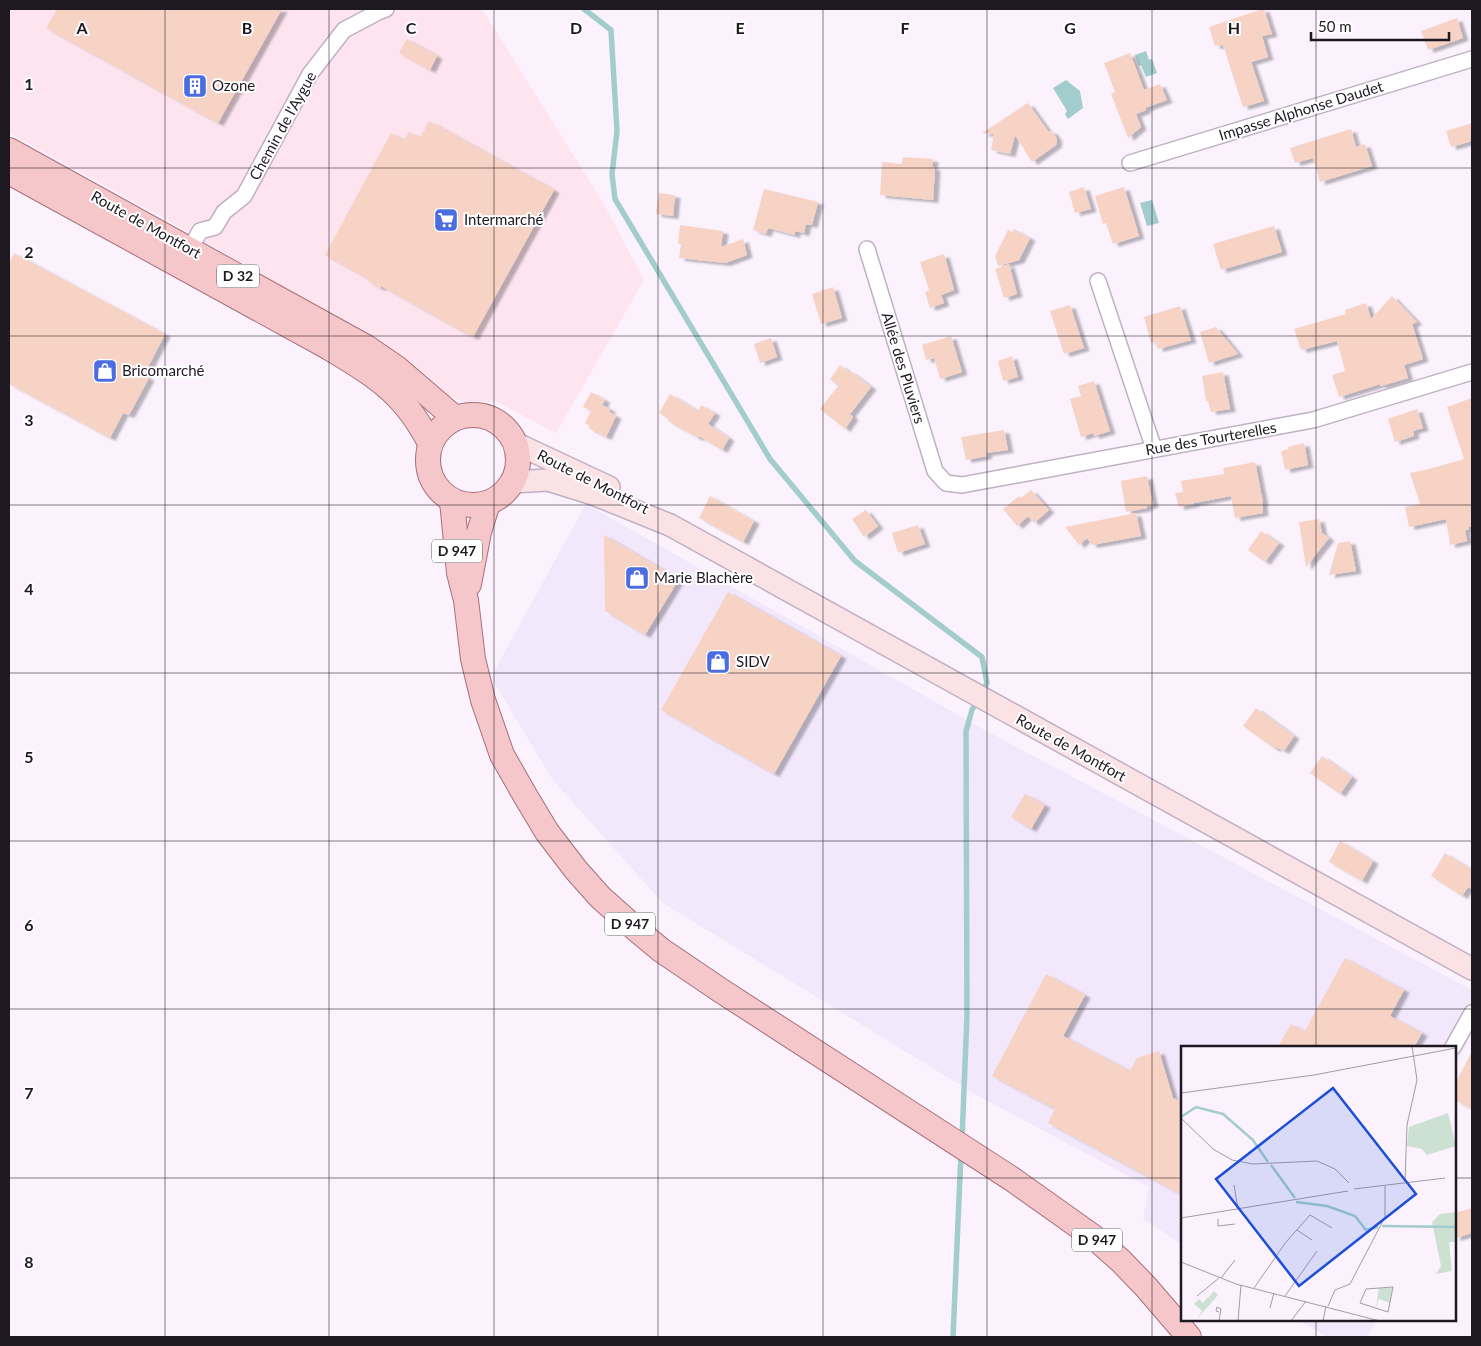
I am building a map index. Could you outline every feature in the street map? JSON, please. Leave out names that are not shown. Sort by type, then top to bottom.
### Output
[{"type":"main road","name":"Route de Montfort","points":[[9,150],[366,347],[398,369],[455,418]]},
{"type":"main road","name":"Route de Montfort","points":[[9,172],[363,368],[394,393],[409,410],[430,443]]},
{"type":"main road","points":[[468,415],[481,416],[493,420],[509,433],[515,443],[518,456],[517,470],[512,482],[502,495],[488,503],[476,506],[464,505],[452,500],[435,486],[430,476],[427,454],[430,443],[445,424],[455,418],[468,415]]},
{"type":"main road","name":"Route de Montfort","points":[[515,443],[638,502],[670,525],[1472,969]]},
{"type":"main road","name":"Route de Montfort","points":[[512,482],[548,480],[593,494],[670,525]]},
{"type":"main road","name":"D 947","points":[[452,500],[459,573],[466,600],[473,659],[483,700],[502,755],[547,832],[576,870],[600,897],[661,950],[1012,1179],[1095,1238],[1146,1287],[1189,1337]]},
{"type":"main road","name":"D 947","points":[[466,600],[472,559],[488,503]]},
{"type":"street","name":"Chemin de l'Aygue","points":[[190,249],[200,231],[215,228],[224,212],[244,196],[310,74],[344,30],[386,9]]},
{"type":"street","name":"Impasse Alphonse Daudet","points":[[1130,163],[1472,59]]},
{"type":"street","name":"Allée des Pluviers","points":[[867,249],[935,471],[946,483]]},
{"type":"street","points":[[1098,281],[1154,449]]},
{"type":"street","name":"Rue des Tourterelles","points":[[946,483],[962,485],[1313,420],[1472,372]]},
{"type":"street","points":[[1454,1046],[1472,1013]]},
{"type":"shaded area","points":[[9,9],[482,9],[604,204],[644,280],[556,433],[495,401],[470,404],[448,396],[395,352],[169,221],[9,133]]},
{"type":"shaded area","points":[[1146,51],[1149,60],[1152,59],[1157,73],[1146,77],[1135,55]]},
{"type":"shaded area","points":[[1066,80],[1080,91],[1083,108],[1068,119],[1065,114],[1067,111],[1053,88]]},
{"type":"shaded area","points":[[1152,200],[1159,223],[1147,226],[1140,203]]},
{"type":"shaded area","points":[[586,504],[981,728],[1472,990],[1472,1035],[1456,1063],[1456,1046],[1181,1046],[1181,1243],[1143,1219],[1149,1187],[975,1094],[663,903],[552,779],[491,677]]},
{"type":"shaded area","points":[[1301,1321],[1376,1321],[1367,1337],[1327,1337]]},
{"type":"building","name":"Ozone","points":[[57,9],[282,9],[218,123],[46,28]]},
{"type":"building","points":[[1264,9],[1272,34],[1262,36],[1268,57],[1251,62],[1264,101],[1243,107],[1223,45],[1215,46],[1209,27]]},
{"type":"building","points":[[1457,18],[1463,38],[1428,50],[1421,31]]},
{"type":"building","points":[[407,39],[437,56],[430,70],[399,53]]},
{"type":"building","points":[[1130,53],[1144,90],[1160,84],[1167,100],[1145,108],[1146,110],[1136,114],[1141,127],[1128,138],[1111,94],[1115,92],[1104,63]]},
{"type":"building","points":[[1028,103],[1048,131],[1052,131],[1057,139],[1056,145],[1032,162],[1015,135],[1010,154],[991,150],[994,134],[982,133]]},
{"type":"building","points":[[429,121],[554,190],[473,337],[381,286],[380,288],[368,281],[369,279],[325,255],[391,133],[404,140],[409,132],[420,138]]},
{"type":"building","points":[[1472,123],[1472,141],[1451,147],[1446,131]]},
{"type":"building","points":[[1351,129],[1356,147],[1365,144],[1372,166],[1320,182],[1313,158],[1295,163],[1290,148]]},
{"type":"building","points":[[903,157],[933,159],[932,167],[935,168],[933,200],[880,195],[882,162],[902,164]]},
{"type":"building","points":[[1084,187],[1091,209],[1075,213],[1069,192]]},
{"type":"building","points":[[1124,187],[1139,236],[1113,244],[1106,223],[1103,224],[1095,196]]},
{"type":"building","points":[[764,189],[818,202],[812,225],[806,224],[804,233],[795,231],[795,235],[768,228],[766,234],[753,230]]},
{"type":"building","points":[[659,193],[675,195],[673,216],[656,214]]},
{"type":"building","points":[[680,225],[723,231],[721,247],[743,239],[747,255],[725,263],[679,258],[681,244],[678,244]]},
{"type":"building","points":[[1274,226],[1282,252],[1221,270],[1213,244]]},
{"type":"building","points":[[1014,229],[1030,238],[1019,260],[998,266],[995,256],[1008,230],[1012,232]]},
{"type":"building","points":[[14,253],[165,334],[144,375],[149,378],[129,415],[123,413],[110,438],[9,384],[9,264]]},
{"type":"building","points":[[944,254],[954,290],[941,295],[944,303],[930,308],[925,292],[929,290],[920,262]]},
{"type":"building","points":[[1009,264],[1017,294],[1004,298],[995,269]]},
{"type":"building","points":[[833,287],[842,318],[821,324],[812,294]]},
{"type":"building","points":[[1392,296],[1417,322],[1412,324],[1423,359],[1404,365],[1408,378],[1381,386],[1380,384],[1339,397],[1332,375],[1345,371],[1337,341],[1301,350],[1294,329],[1346,314],[1345,310],[1366,303],[1371,319]]},
{"type":"building","points":[[1070,305],[1084,348],[1064,354],[1050,311]]},
{"type":"building","points":[[1180,306],[1191,340],[1158,349],[1156,342],[1151,343],[1144,317]]},
{"type":"building","points":[[1216,327],[1238,354],[1209,363],[1200,332]]},
{"type":"building","points":[[951,336],[962,372],[940,379],[934,358],[926,360],[922,345]]},
{"type":"building","points":[[771,338],[777,357],[760,363],[754,344]]},
{"type":"building","points":[[1012,356],[1018,377],[1003,381],[998,361]]},
{"type":"building","points":[[840,365],[871,387],[850,414],[853,417],[845,429],[820,409],[838,386],[830,379]]},
{"type":"building","points":[[1223,372],[1230,409],[1211,412],[1208,401],[1206,401],[1202,376]]},
{"type":"building","points":[[1094,381],[1110,431],[1094,436],[1093,433],[1081,437],[1070,399],[1081,396],[1078,386]]},
{"type":"building","points":[[591,392],[605,400],[602,405],[610,409],[609,412],[616,416],[606,437],[588,428],[590,426],[585,423],[591,411],[583,407]]},
{"type":"building","points":[[670,394],[698,411],[701,405],[715,413],[708,424],[729,438],[722,450],[668,421],[669,419],[659,413]]},
{"type":"building","points":[[1472,398],[1472,527],[1468,527],[1469,530],[1465,530],[1467,541],[1450,545],[1446,519],[1409,527],[1405,507],[1420,504],[1410,473],[1464,459],[1447,407]]},
{"type":"building","points":[[1417,409],[1423,428],[1413,431],[1414,436],[1395,442],[1388,419]]},
{"type":"building","points":[[1004,430],[1008,450],[986,453],[987,456],[966,460],[961,437]]},
{"type":"building","points":[[1304,443],[1308,465],[1285,470],[1281,451]]},
{"type":"building","points":[[1255,462],[1263,503],[1263,513],[1235,518],[1231,496],[1179,507],[1175,493],[1183,492],[1181,481],[1224,474],[1223,468]]},
{"type":"building","points":[[1147,476],[1153,505],[1126,512],[1121,481]]},
{"type":"building","points":[[1031,490],[1049,510],[1034,523],[1028,516],[1017,526],[1003,509],[1019,496],[1021,498]]},
{"type":"building","points":[[710,496],[754,521],[743,542],[699,518]]},
{"type":"building","points":[[866,510],[878,526],[864,537],[852,519]]},
{"type":"building","points":[[1136,513],[1141,536],[1092,545],[1087,538],[1079,545],[1065,527]]},
{"type":"building","points":[[1319,519],[1322,533],[1329,538],[1306,567],[1299,522]]},
{"type":"building","points":[[918,525],[925,544],[898,553],[892,533]]},
{"type":"building","points":[[1261,531],[1279,543],[1265,562],[1248,550]]},
{"type":"building","points":[[604,535],[679,579],[645,635],[605,611]]},
{"type":"building","points":[[1350,541],[1356,571],[1329,575],[1338,543]]},
{"type":"building","points":[[728,592],[841,656],[774,774],[661,710]]},
{"type":"building","points":[[1256,708],[1294,736],[1284,751],[1276,747],[1275,749],[1243,726]]},
{"type":"building","points":[[1322,756],[1352,777],[1340,794],[1310,773]]},
{"type":"building","points":[[1025,794],[1045,805],[1031,829],[1011,817]]},
{"type":"building","points":[[1340,841],[1373,861],[1362,881],[1329,862]]},
{"type":"building","points":[[1445,853],[1472,870],[1472,889],[1468,887],[1462,896],[1431,876]]},
{"type":"building","points":[[1345,958],[1404,990],[1390,1016],[1422,1033],[1415,1046],[1279,1046],[1291,1024],[1305,1031]]},
{"type":"building","points":[[1046,974],[1085,995],[1063,1036],[1130,1071],[1137,1058],[1159,1051],[1173,1098],[1181,1102],[1181,1194],[1048,1123],[1055,1109],[992,1076]]},
{"type":"building","points":[[1472,1051],[1472,1109],[1456,1101],[1456,1082]]},
{"type":"building","points":[[1472,1208],[1472,1233],[1456,1238],[1456,1213]]},
{"type":"waterway","points":[[584,9],[611,30],[617,131],[612,174],[615,199],[770,459],[855,561],[982,657],[987,683],[982,692]]},
{"type":"waterway","points":[[962,1139],[967,1016],[966,731],[977,700]]},
{"type":"waterway","points":[[953,1337],[961,1153]]},
{"type":"place","name":"Ozone","points":[[195,86]]},
{"type":"place","name":"Intermarché","points":[[446,220]]},
{"type":"place","name":"Bricomarché","points":[[105,371]]},
{"type":"place","name":"Marie Blachère","points":[[637,578]]},
{"type":"place","name":"SIDV","points":[[718,662]]}]
